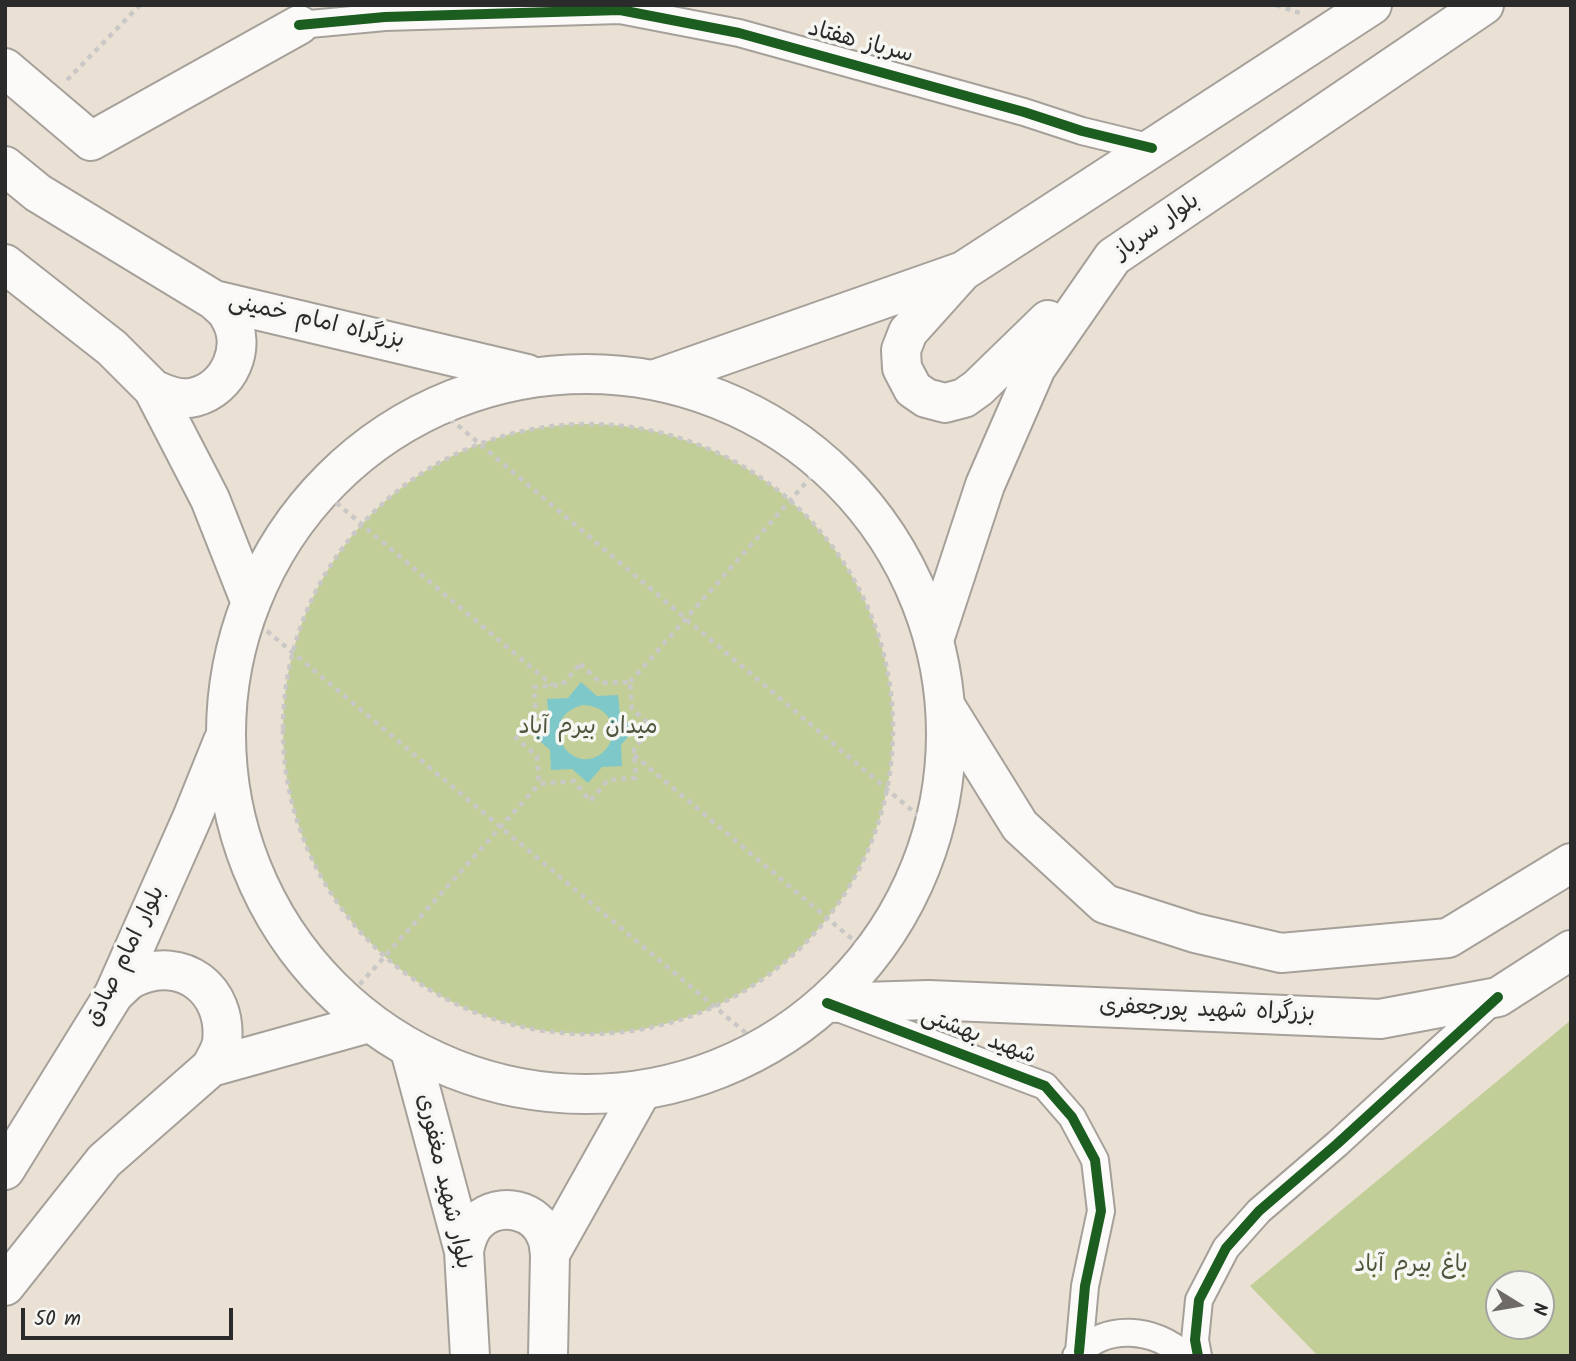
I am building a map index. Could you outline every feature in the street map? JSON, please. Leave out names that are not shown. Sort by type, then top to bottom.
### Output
[{"type":"main road","points":[[656,379],[963,271],[1372,5]]},
{"type":"main road","name":"بلوار سرباز","points":[[934,640],[985,485],[1036,368],[1113,257],[1484,5]]},
{"type":"main road","points":[[5,68],[90,141],[308,15]]},
{"type":"main road","name":"بزرگراه امام خمینی","points":[[5,166],[38,193],[214,300],[536,376]]},
{"type":"main road","points":[[963,271],[908,332],[901,350],[902,368],[913,389],[926,398],[945,402],[964,398],[978,388],[1113,257]]},
{"type":"main road","points":[[5,264],[112,348],[153,389],[210,499],[249,609]]},
{"type":"main road","points":[[153,389],[172,397],[193,398],[213,390],[228,375],[236,355],[237,335],[229,315],[214,300]]},
{"type":"main road","points":[[596,373],[656,379],[713,395],[772,423],[824,462],[861,499],[892,543],[917,589],[934,640],[946,707],[945,769],[934,829],[919,873],[898,916],[872,955],[827,1003],[797,1028],[725,1068],[684,1082],[641,1092],[588,1096],[535,1093],[482,1081],[410,1051],[357,1013],[303,958],[270,907],[246,852],[231,793],[226,733],[229,693],[235,653],[249,609],[270,563],[293,525],[321,490],[355,457],[384,436],[435,406],[479,389],[536,376],[596,373]]},
{"type":"main road","points":[[946,707],[1020,826],[1105,904],[1195,933],[1281,953],[1448,938],[1571,863]]},
{"type":"main road","name":"بلوار امام صادق","points":[[5,1170],[114,994],[192,818],[226,733]]},
{"type":"main road","name":"بزرگراه شهید پورجعفری","points":[[827,1003],[929,1000],[1380,1019],[1498,997],[1571,950]]},
{"type":"main road","points":[[114,994],[132,978],[154,970],[178,971],[199,981],[215,999],[223,1021],[222,1045],[211,1067]]},
{"type":"main road","points":[[5,1286],[104,1161],[211,1067],[357,1013]]},
{"type":"main road","name":"بلوار شهید مغفوری","points":[[410,1051],[464,1251],[470,1356]]},
{"type":"main road","points":[[550,1254],[641,1092]]},
{"type":"main road","points":[[464,1251],[468,1234],[478,1221],[492,1212],[508,1209],[525,1213],[538,1223],[547,1237],[550,1254],[548,1356]]},
{"type":"street","name":"سرباز هفتاد","points":[[308,15],[385,17],[620,10],[739,33],[1024,112],[1082,131],[1152,148]]},
{"type":"street","points":[[1198,1356],[1195,1340],[1199,1300],[1226,1248],[1259,1211],[1347,1136],[1498,997]]},
{"type":"street","name":"شهید بهشتی","points":[[827,1003],[1045,1086],[1072,1118],[1095,1160],[1101,1211],[1086,1286],[1077,1354]]},
{"type":"street","points":[[1077,1354],[1100,1338],[1125,1332],[1150,1334],[1174,1345],[1185,1356]]},
{"type":"path","points":[[64,84],[140,5]]},
{"type":"path","points":[[435,406],[934,829]]},
{"type":"path","points":[[562,424],[622,425],[651,429],[708,448],[764,478],[790,500],[809,518],[843,561],[871,615],[888,673],[892,702],[893,732],[887,789],[869,849],[856,876],[828,918],[805,945],[755,986],[715,1008],[644,1031],[585,1036],[555,1034],[496,1022],[468,1011],[416,982],[384,958],[350,921],[333,897],[305,844],[289,786],[284,726],[285,696],[294,652],[308,609],[321,582],[362,525],[398,491],[422,473],[478,444],[503,435],[562,424]]},
{"type":"path","points":[[357,1013],[384,958],[539,784],[574,781],[590,801],[608,780],[636,779],[634,750],[653,727],[632,709],[631,682],[824,462]]},
{"type":"path","points":[[321,490],[552,686]]},
{"type":"path","points":[[249,609],[294,652],[765,1048]]},
{"type":"path","points":[[539,784],[537,756],[516,738],[536,716],[534,687],[562,685],[580,664],[601,683],[631,682]]},
{"type":"path","points":[[634,755],[872,955]]},
{"type":"green space","name":"میدان بیرم آباد","points":[[588,424],[648,430],[705,447],[758,475],[804,513],[842,559],[870,612],[887,669],[893,729],[887,789],[870,846],[842,899],[804,945],[758,983],[705,1011],[648,1028],[588,1034],[528,1028],[471,1011],[418,983],[372,945],[334,899],[306,846],[289,789],[283,729],[289,669],[306,612],[334,559],[372,513],[418,475],[471,447],[528,430]]},
{"type":"green space","name":"باغ بیرم آباد","points":[[1571,1020],[1571,1356],[1318,1356],[1250,1286]]},
{"type":"water","points":[[581,682],[597,696],[618,695],[620,715],[635,729],[621,745],[622,766],[602,767],[588,783],[572,769],[551,770],[550,750],[534,736],[549,720],[547,699],[568,698]],"holes":[[[583,705],[595,707],[609,718],[611,739],[601,754],[589,759],[578,758],[568,752],[562,743],[559,732],[561,721],[569,711]]]},
{"type":"cycle path","points":[[299,25],[385,17],[620,10],[739,33],[1024,112],[1082,131],[1152,148]]},
{"type":"cycle path","points":[[1198,1356],[1195,1340],[1199,1300],[1226,1248],[1259,1211],[1337,1144],[1498,997]]},
{"type":"cycle path","points":[[827,1003],[1045,1086],[1072,1117],[1095,1160],[1101,1211],[1085,1286],[1079,1352]]}]
